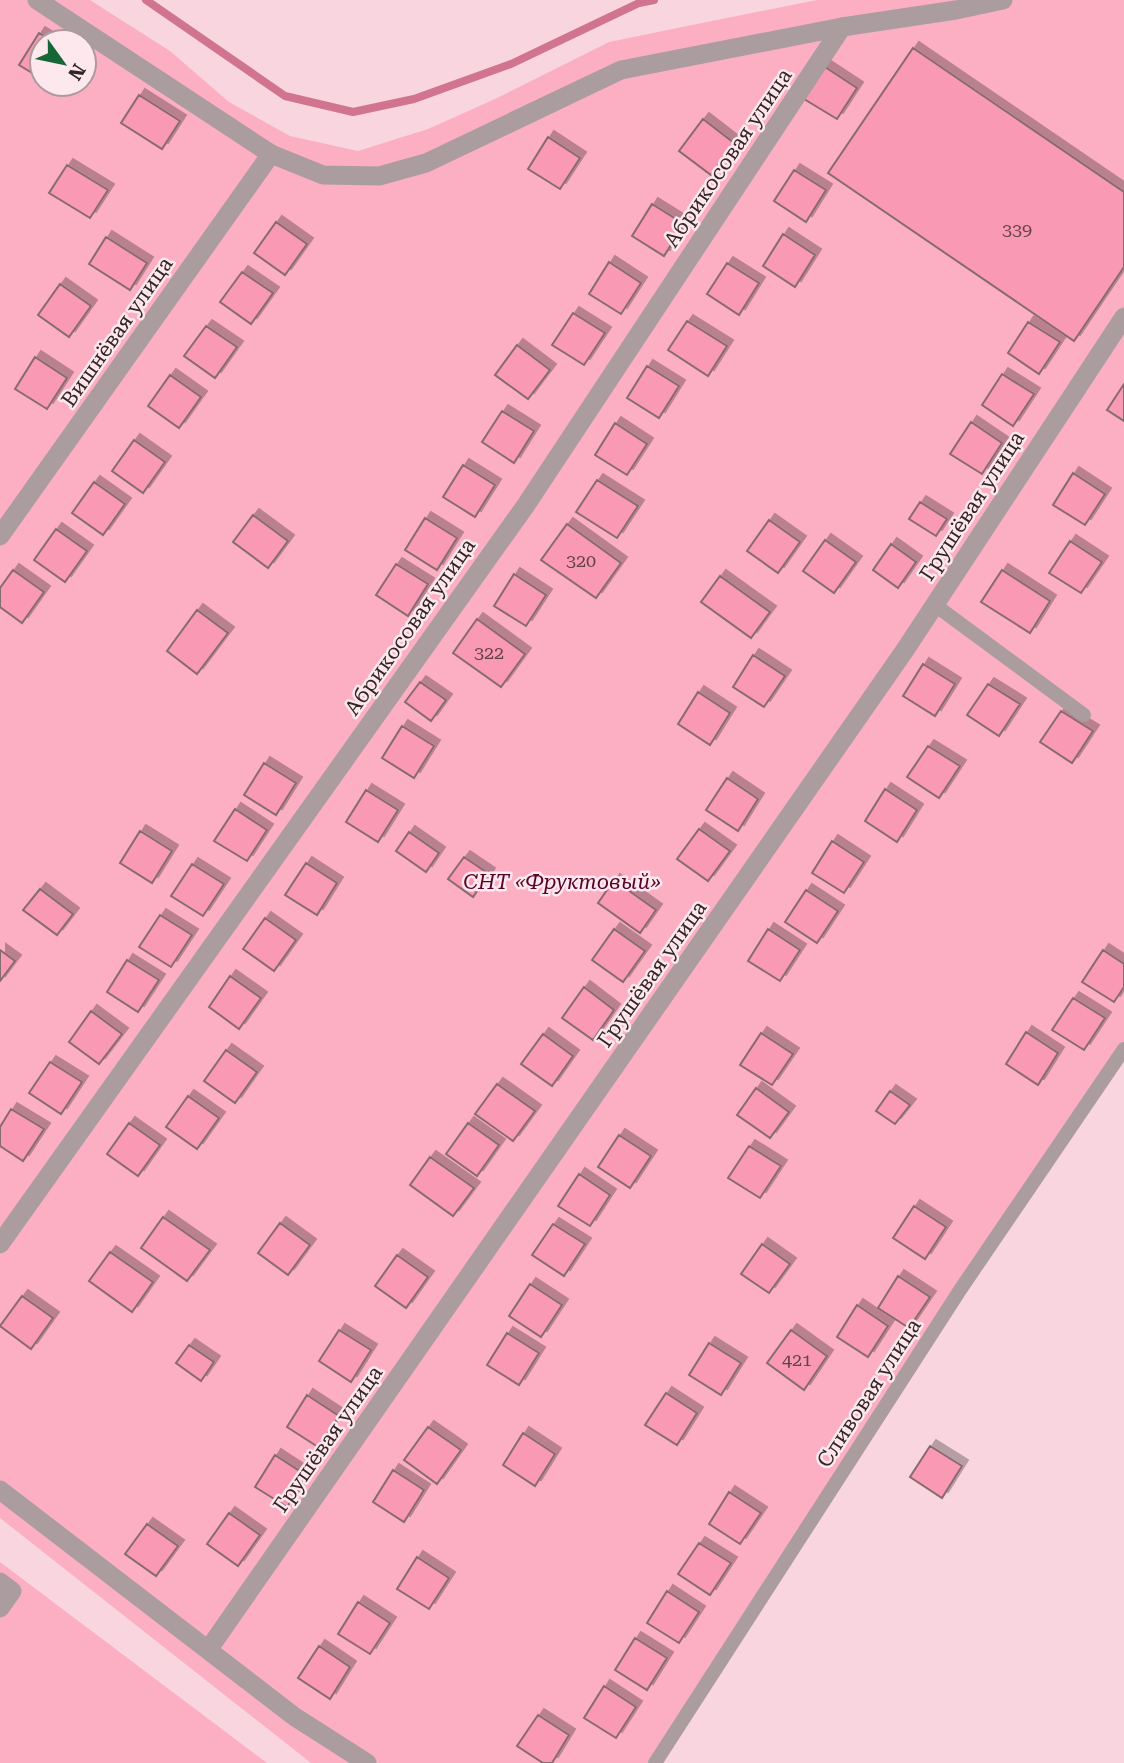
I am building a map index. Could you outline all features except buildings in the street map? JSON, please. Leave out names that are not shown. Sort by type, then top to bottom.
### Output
[{"type":"street","points":[[37,0],[271,154],[324,175],[379,176],[426,163],[621,70],[842,27],[1003,0]]},
{"type":"street","name":"Абрикосовая улица","points":[[0,1244],[526,505],[842,27]]},
{"type":"street","name":"Вишнёвая улица","points":[[0,536],[271,154]]},
{"type":"street","name":"Грушёвая улица","points":[[208,1650],[935,605],[1124,317]]},
{"type":"street","points":[[0,1490],[295,1717],[367,1763]]},
{"type":"street","points":[[0,1608],[6,1586]]},
{"type":"lane","points":[[935,605],[1084,715]]},
{"type":"lane","name":"Сливовая улица","points":[[655,1763],[960,1290],[1124,1049]]},
{"type":"green space","name":"СНТ «Фруктовый»","points":[[0,0],[90,0],[170,51],[229,102],[290,136],[358,151],[428,129],[609,42],[817,0],[1124,0],[1124,1049],[662,1763],[311,1763],[0,1518]]},
{"type":"green space","points":[[0,1562],[267,1763],[0,1763]]},
{"type":"waterway","points":[[146,0],[285,96],[353,112],[414,99],[511,64],[639,3],[654,0]]}]
